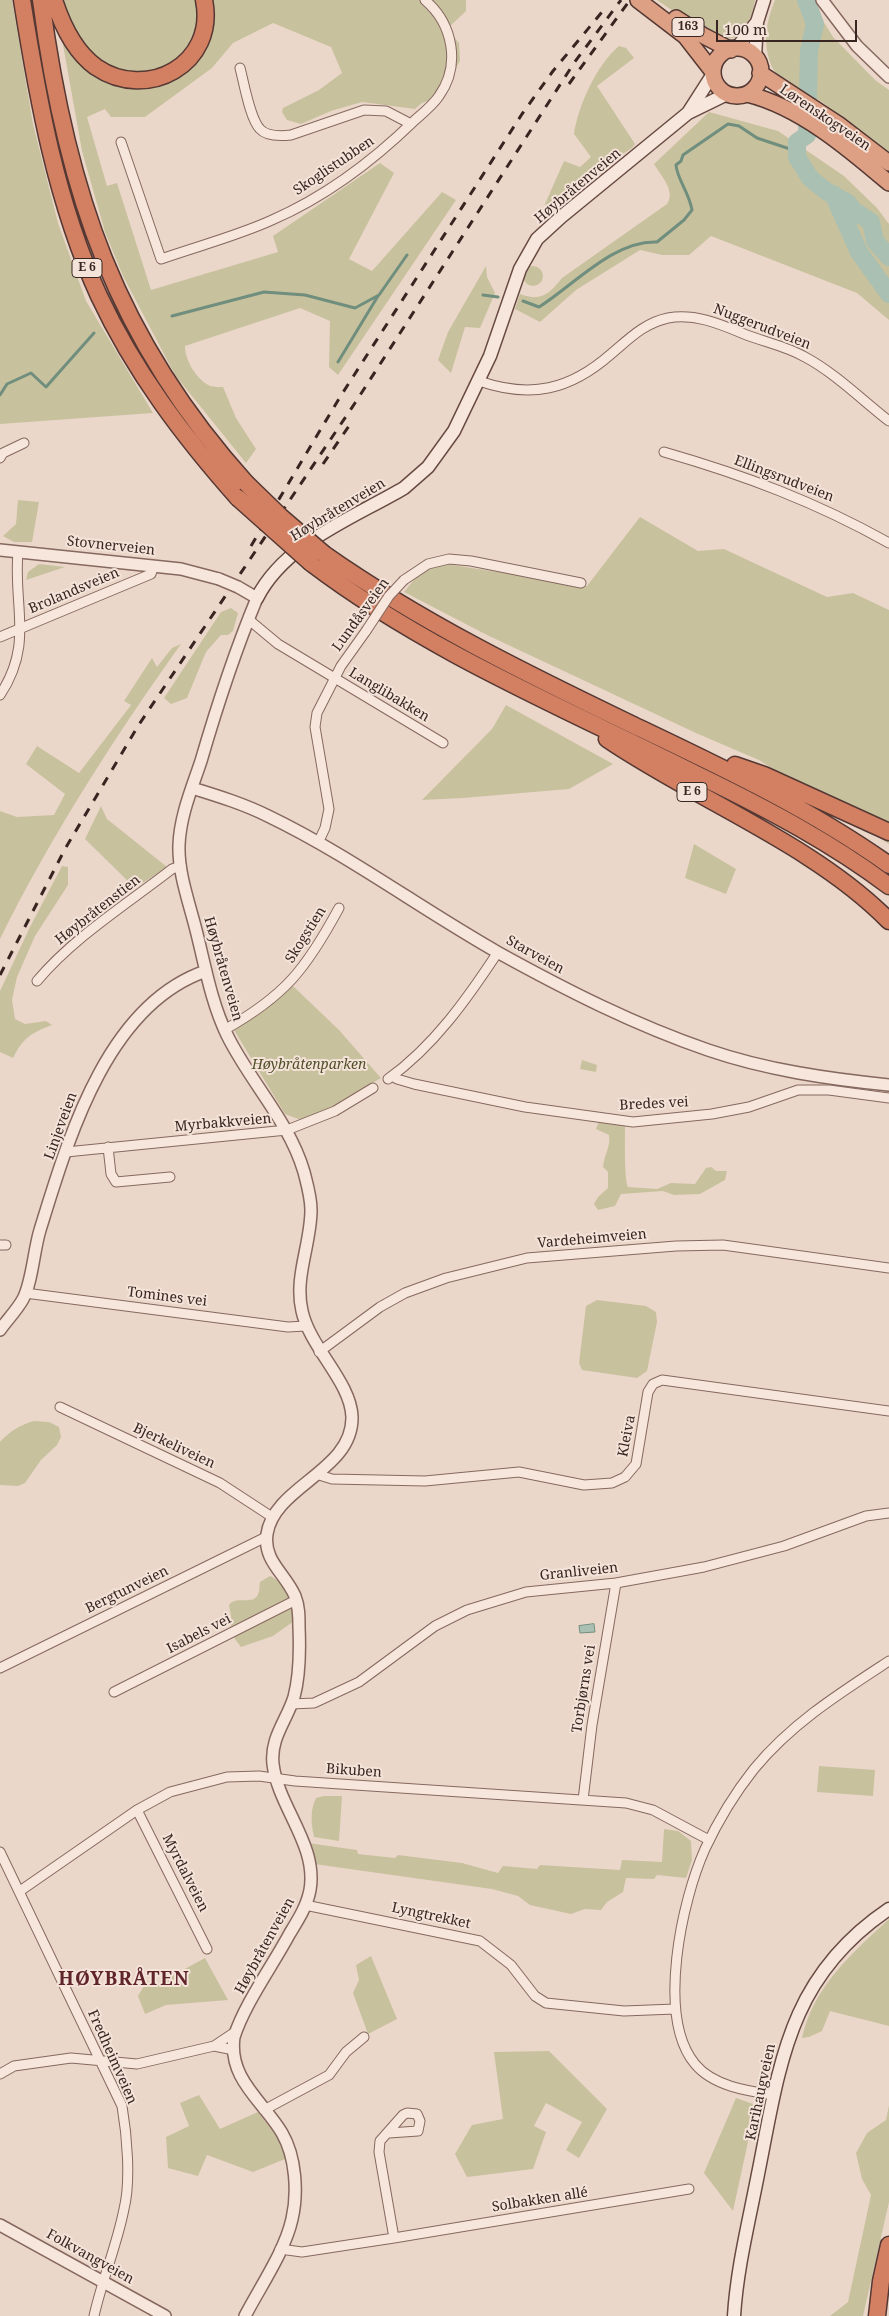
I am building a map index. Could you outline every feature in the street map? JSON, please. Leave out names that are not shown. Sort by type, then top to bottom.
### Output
[{"type":"highway","name":"E 6","points":[[22,0],[38,93],[54,163],[68,214],[96,289],[128,351],[161,403],[199,455],[238,498],[311,563],[354,595],[416,633],[787,821],[850,859],[889,886]]},
{"type":"highway","name":"E 6","points":[[41,0],[60,109],[72,160],[85,208],[106,267],[132,322],[166,381],[211,443],[246,484],[324,554],[383,594],[449,633],[797,807],[889,865]]},
{"type":"highway","points":[[54,0],[67,32],[88,60],[115,76],[140,81],[168,74],[191,56],[202,34],[204,0]]},
{"type":"highway","name":"163","points":[[638,0],[685,36],[713,73],[718,86],[727,94]]},
{"type":"highway","name":"163","points":[[648,0],[704,36],[734,49],[746,51],[755,57]]},
{"type":"highway","points":[[713,73],[718,58],[734,49]]},
{"type":"highway","points":[[727,94],[737,96],[747,94],[755,87],[760,73],[755,57]]},
{"type":"highway","name":"Lørenskogveien","points":[[760,73],[819,112],[889,163]]},
{"type":"highway","name":"Lørenskogveien","points":[[747,94],[771,101],[792,112],[889,183]]},
{"type":"highway","name":"E 6","points":[[557,705],[667,777],[775,838],[830,872],[889,921]]},
{"type":"highway","name":"E 6","points":[[654,735],[764,775],[889,832]]},
{"type":"highway","points":[[877,2316],[881,2281],[889,2245]]},
{"type":"highway","points":[[886,2316],[889,2304]]},
{"type":"main road","points":[[755,57],[757,22],[764,0]]},
{"type":"main road","points":[[734,49],[757,22]]},
{"type":"main road","name":"Høybråtenveien","points":[[688,113],[713,73]]},
{"type":"main road","name":"Høybråtenveien","points":[[257,598],[263,585],[299,550],[404,488],[420,476],[437,456],[454,431],[479,381],[520,269],[528,252],[544,231],[688,113],[727,94]]},
{"type":"main road","name":"Karihaugveien","points":[[734,2316],[739,2272],[774,2096],[792,2028],[817,1978],[851,1939],[889,1909]]},
{"type":"street","name":"Skoglistubben","points":[[122,142],[161,259],[272,221],[318,197],[384,150],[439,97],[451,71],[452,61],[447,29],[425,0]]},
{"type":"street","points":[[822,0],[857,46],[889,77]]},
{"type":"street","points":[[240,68],[256,122],[260,130],[266,133],[282,136],[291,135],[364,110],[386,111],[411,124]]},
{"type":"street","name":"Nuggerudveien","points":[[479,381],[504,388],[524,390],[566,384],[585,376],[644,327],[667,318],[691,317],[712,321],[805,357],[889,421]]},
{"type":"street","points":[[0,458],[3,453],[24,443]]},
{"type":"street","name":"Ellingsrudveien","points":[[664,452],[726,470],[785,492],[833,512],[889,543]]},
{"type":"street","name":"Stovnerveien","points":[[0,550],[194,571],[219,578],[257,598]]},
{"type":"street","points":[[0,695],[12,675],[17,659],[21,630],[18,552]]},
{"type":"street","name":"Lundåsveien","points":[[318,842],[326,828],[328,809],[316,720],[319,708],[335,678],[389,596],[404,580],[428,564],[449,560],[464,560],[581,583]]},
{"type":"street","name":"Brolandsveien","points":[[0,637],[21,630],[151,574],[154,566]]},
{"type":"street","name":"Høybråtenveien","points":[[245,2316],[280,2249],[292,2219],[295,2193],[294,2172],[283,2135],[243,2082],[234,2050],[235,2032],[306,1904],[310,1883],[307,1856],[275,1778],[272,1748],[291,1704],[296,1686],[299,1656],[299,1616],[296,1600],[270,1559],[266,1538],[272,1518],[282,1505],[316,1474],[346,1442],[352,1420],[350,1404],[343,1388],[319,1352],[306,1326],[301,1308],[299,1289],[310,1224],[310,1201],[300,1160],[287,1130],[234,1049],[224,1030],[215,1006],[181,866],[180,833],[192,788],[229,667],[257,598]]},
{"type":"street","name":"Langlibakken","points":[[248,619],[258,626],[267,637],[443,743]]},
{"type":"street","name":"Starveien","points":[[192,788],[266,814],[318,842],[498,952],[624,1017],[710,1051],[779,1068],[845,1081],[889,1085]]},
{"type":"street","name":"Høybråtenstien","points":[[37,982],[53,964],[85,936],[172,869],[181,866]]},
{"type":"street","name":"Skogstien","points":[[224,1030],[264,1006],[299,973],[312,956],[339,908]]},
{"type":"street","name":"Bredes vei","points":[[498,952],[446,1024],[424,1048],[390,1077],[519,1106],[633,1122],[712,1114],[749,1107],[798,1090],[829,1090],[889,1098]]},
{"type":"street","name":"Linjeveien","points":[[0,1330],[23,1299],[40,1233],[66,1152],[90,1089],[103,1064],[122,1038],[145,1012],[187,977],[206,970]]},
{"type":"street","name":"Myrbakkveien","points":[[66,1152],[287,1130],[335,1111],[374,1088]]},
{"type":"street","points":[[108,1147],[111,1174],[116,1182],[170,1177]]},
{"type":"street","name":"Vardeheimveien","points":[[319,1352],[338,1340],[380,1307],[405,1293],[440,1280],[527,1258],[676,1246],[724,1245],[889,1268]]},
{"type":"street","name":"Tomines vei","points":[[25,1292],[288,1327],[306,1326]]},
{"type":"street","name":"Kleiva","points":[[316,1474],[332,1479],[425,1481],[519,1472],[584,1485],[612,1483],[625,1477],[636,1464],[648,1392],[653,1384],[662,1380],[889,1411]]},
{"type":"street","name":"Bjerkeliveien","points":[[60,1407],[220,1483],[272,1518]]},
{"type":"street","name":"Granliveien","points":[[291,1704],[314,1703],[359,1682],[434,1626],[466,1610],[526,1592],[616,1583],[704,1567],[766,1552],[866,1516],[889,1513]]},
{"type":"street","name":"Bergtunveien","points":[[0,1668],[266,1538]]},
{"type":"street","name":"Torbjørns vei","points":[[583,1800],[592,1725],[616,1583]]},
{"type":"street","name":"Isabels vei","points":[[114,1692],[296,1600]]},
{"type":"street","points":[[774,2096],[721,2083],[695,2064],[681,2040],[675,2009],[679,1950],[689,1896],[709,1840],[748,1777],[776,1745],[811,1713],[889,1661]]},
{"type":"street","name":"Bikuben","points":[[20,1891],[137,1810],[170,1792],[228,1777],[275,1778],[626,1803],[653,1810],[709,1840]]},
{"type":"street","name":"Myrdalveien","points":[[137,1810],[207,1949]]},
{"type":"street","name":"Fredheimveien","points":[[0,1852],[122,2106],[127,2138],[125,2208],[102,2281],[94,2316]]},
{"type":"street","name":"Lyngtrekket","points":[[306,1904],[480,1941],[511,1965],[535,1996],[546,2003],[624,2011],[675,2009]]},
{"type":"street","points":[[0,2074],[8,2068],[28,2063],[71,2058],[100,2059],[137,2064],[214,2046],[235,2032]]},
{"type":"street","points":[[264,2110],[329,2075],[346,2052],[364,2037]]},
{"type":"street","points":[[214,2046],[234,2050]]},
{"type":"street","points":[[389,2133],[380,2141],[379,2152],[394,2238]]},
{"type":"street","name":"Solbakken allé","points":[[280,2249],[302,2252],[689,2189]]},
{"type":"street","name":"Folkvangveien","points":[[0,2225],[165,2316]]},
{"type":"green space","points":[[0,0],[12,0],[33,124],[58,223],[86,301],[153,413],[0,424]]},
{"type":"green space","points":[[55,0],[466,0],[466,11],[447,29],[459,43],[460,61],[439,97],[422,103],[415,109],[362,102],[331,111],[301,124],[287,120],[282,112],[283,108],[319,90],[342,73],[331,47],[273,23],[233,43],[212,68],[145,117],[111,117],[105,109],[87,117],[107,186],[117,183],[151,290],[278,252],[273,236],[380,163],[394,173],[349,259],[372,271],[442,192],[456,200],[338,375],[329,367],[330,321],[300,308],[185,346],[189,363],[200,379],[210,386],[223,387],[236,418],[256,449],[246,463],[175,375],[123,276],[105,232],[82,151]]},
{"type":"green space","points":[[657,0],[755,0],[751,17],[741,33],[732,38],[724,38],[704,31]]},
{"type":"green space","points":[[775,0],[803,0],[817,11],[833,37],[875,80],[889,90],[889,153],[822,102],[787,83],[776,73],[769,58],[766,41],[767,25]]},
{"type":"green space","points":[[619,46],[626,48],[634,58],[597,86],[635,144],[632,148],[575,185],[551,211],[547,210],[545,204],[564,161],[580,167],[591,157],[574,134],[576,123],[584,99],[596,74],[603,63]]},
{"type":"green space","points":[[709,112],[778,131],[844,176],[877,208],[889,224],[889,320],[857,293],[711,236],[689,255],[662,255],[640,250],[576,290],[540,322],[515,309],[520,294],[539,297],[549,292],[562,278],[667,204],[670,194],[669,189],[654,164]]},
{"type":"green space","points":[[486,266],[487,277],[495,293],[480,328],[465,327],[451,373],[438,360],[448,332]]},
{"type":"green space","points":[[533,266],[540,269],[543,276],[540,283],[533,286],[526,283],[523,276],[526,269]]},
{"type":"green space","points":[[18,500],[39,502],[32,542],[14,542],[3,536],[16,524]]},
{"type":"green space","points":[[640,517],[698,551],[724,549],[827,597],[853,593],[889,610],[889,844],[759,760],[698,734],[487,635],[404,592],[422,570],[440,563],[587,586]]},
{"type":"green space","points":[[39,564],[65,567],[26,580],[28,572]]},
{"type":"green space","points":[[231,608],[238,613],[233,631],[228,635],[221,635],[206,652],[187,698],[171,704],[164,698],[221,612]]},
{"type":"green space","points":[[181,644],[108,751],[62,825],[0,939],[0,811],[17,817],[54,815],[65,794],[26,764],[37,746],[79,773],[131,705],[124,701],[152,658],[157,667],[172,648]]},
{"type":"green space","points":[[506,705],[613,764],[569,789],[422,800],[492,729]]},
{"type":"green space","points":[[101,806],[107,819],[167,867],[135,888],[85,839]]},
{"type":"green space","points":[[694,844],[736,869],[726,894],[685,878]]},
{"type":"green space","points":[[62,866],[68,867],[68,885],[35,936],[17,977],[12,1000],[15,1019],[25,1024],[46,1021],[52,1025],[28,1037],[13,1058],[0,1052],[0,991],[30,927]]},
{"type":"green space","name":"Høybråtenparken","points":[[293,986],[339,1030],[381,1078],[342,1102],[301,1120],[285,1114],[234,1030],[266,1009]]},
{"type":"green space","points":[[582,1060],[597,1065],[596,1072],[580,1069]]},
{"type":"green space","points":[[599,1121],[625,1126],[625,1167],[628,1187],[657,1189],[671,1183],[695,1184],[706,1168],[711,1167],[716,1171],[727,1171],[725,1180],[700,1194],[674,1195],[663,1191],[621,1194],[615,1206],[598,1210],[594,1204],[598,1197],[608,1188],[608,1172],[603,1167],[609,1139],[609,1135],[596,1129]]},
{"type":"green space","points":[[597,1300],[646,1306],[656,1312],[657,1322],[647,1371],[637,1378],[582,1370],[579,1363],[586,1306]]},
{"type":"green space","points":[[34,1421],[49,1422],[59,1427],[61,1437],[57,1445],[41,1460],[25,1483],[18,1486],[0,1485],[0,1442],[24,1424]]},
{"type":"green space","points":[[270,1576],[276,1579],[288,1595],[294,1621],[273,1636],[241,1647],[229,1631],[232,1622],[229,1605],[235,1601],[256,1598],[260,1582]]},
{"type":"green space","points":[[819,1766],[875,1770],[873,1796],[817,1792]]},
{"type":"green space","points":[[342,1796],[339,1841],[314,1837],[312,1812],[316,1798]]},
{"type":"green space","points":[[664,1829],[678,1831],[691,1841],[692,1860],[686,1878],[657,1875],[654,1879],[626,1878],[623,1892],[607,1902],[601,1910],[585,1909],[571,1914],[530,1905],[518,1896],[492,1889],[314,1864],[308,1843],[357,1850],[358,1854],[395,1858],[398,1855],[462,1863],[498,1873],[503,1866],[537,1869],[540,1865],[620,1870],[622,1860],[662,1862]]},
{"type":"green space","points":[[889,1919],[889,2026],[830,2011],[822,2031],[802,2038],[807,2020],[825,1987],[848,1958]]},
{"type":"green space","points":[[371,1956],[397,2019],[368,2034],[353,1993],[359,1980],[356,1965]]},
{"type":"green space","points":[[205,1958],[228,2000],[166,2005],[145,2014],[138,1996],[147,1981],[155,1985]]},
{"type":"green space","points":[[549,2051],[607,2109],[579,2158],[566,2150],[582,2122],[546,2103],[534,2126],[546,2132],[533,2169],[467,2177],[455,2154],[472,2125],[503,2119],[494,2052]]},
{"type":"green space","points":[[199,2095],[220,2129],[258,2112],[281,2142],[285,2159],[253,2172],[207,2155],[198,2176],[168,2168],[166,2137],[189,2126],[180,2103]]},
{"type":"green space","points":[[736,2098],[756,2105],[733,2211],[704,2173]]},
{"type":"green space","points":[[889,2105],[889,2202],[863,2316],[830,2316],[848,2302],[871,2195],[862,2179],[856,2153],[867,2133],[886,2120]]},
{"type":"shaded area","points":[[594,1624],[595,1632],[580,1633],[579,1626]]},
{"type":"waterway","points":[[806,0],[815,24],[809,51],[807,135],[797,142],[797,157],[810,178],[826,191],[848,203],[853,210],[871,222],[875,241],[889,257]]},
{"type":"waterway","points":[[523,301],[539,307],[610,256],[625,248],[641,243],[657,242],[684,220],[692,210],[676,165],[681,161],[683,155],[728,124],[739,126],[757,138],[796,151]]},
{"type":"waterway","points":[[833,194],[859,252],[889,294]]},
{"type":"waterway","points":[[172,316],[264,292],[305,295],[355,308],[379,295],[407,255]]},
{"type":"waterway","points":[[483,295],[498,297]]},
{"type":"waterway","points":[[338,362],[378,296]]},
{"type":"waterway","points":[[0,395],[7,384],[31,373],[46,387],[94,333]]},
{"type":"railway","points":[[0,975],[65,849],[138,726],[355,403],[574,63],[621,0]]},
{"type":"railway","points":[[569,84],[630,0]]},
{"type":"railway","points":[[251,546],[340,397],[522,114],[553,71],[607,6]]},
{"type":"railway","points":[[323,464],[353,420]]},
{"type":"district","name":"HØYBRÅTEN","points":[[124,1980]]}]
